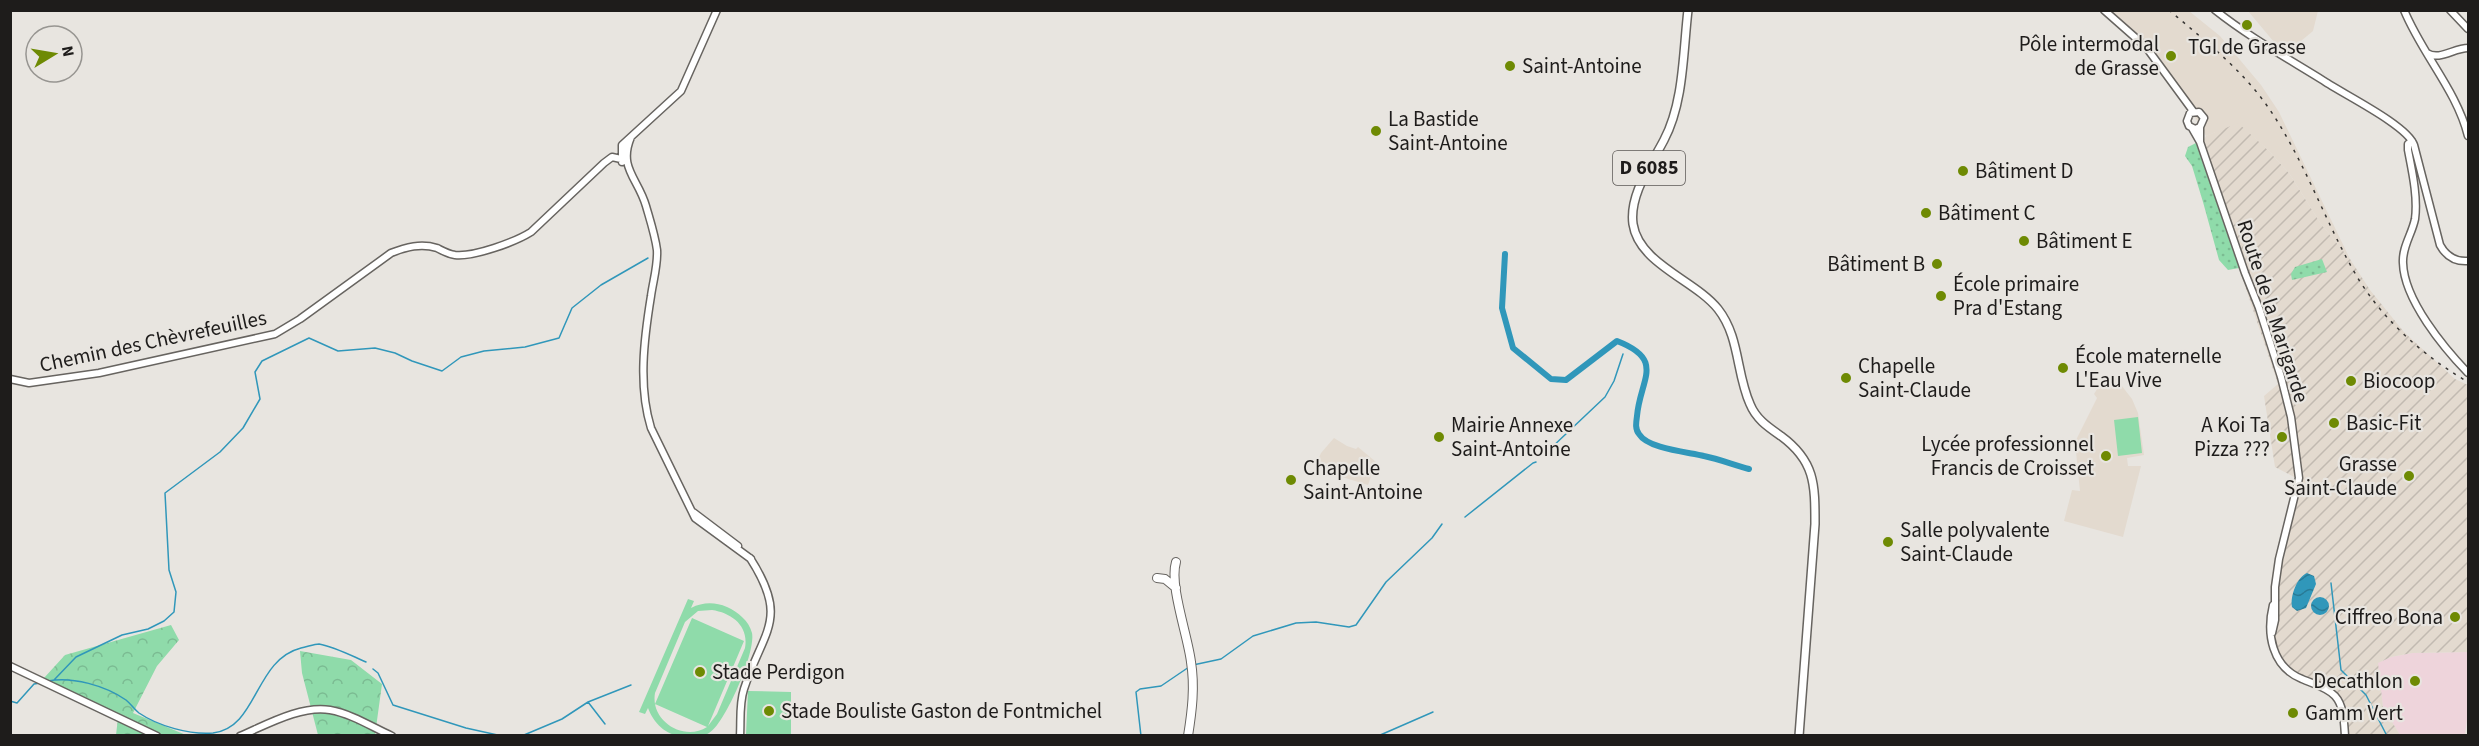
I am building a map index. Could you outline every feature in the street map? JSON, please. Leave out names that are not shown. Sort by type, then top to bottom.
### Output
[{"type":"highway","points":[[1176,562],[1174,573],[1176,589],[1192,663],[1192,711],[1188,735]]},
{"type":"highway","points":[[1157,578],[1165,579],[1176,589]]},
{"type":"main road","points":[[646,210],[621,159],[623,148],[631,137],[681,91],[717,10]]},
{"type":"main road","name":"D 6085","points":[[1688,10],[1676,109],[1665,138],[1636,195],[1632,215],[1634,230],[1641,244],[1651,256],[1718,309],[1731,330],[1744,389],[1755,413],[1765,424],[1790,442],[1803,456],[1811,473],[1815,496],[1802,718],[1798,735]]},
{"type":"main road","points":[[2104,10],[2146,47],[2191,113],[2203,115],[2204,122],[2200,127],[2192,128],[2187,124],[2191,113]]},
{"type":"main road","points":[[2215,10],[2238,28],[2371,109],[2412,141],[2440,244],[2448,256],[2460,261],[2469,261]]},
{"type":"main road","points":[[2404,10],[2425,52],[2458,105],[2469,136]]},
{"type":"main road","points":[[2450,10],[2469,28]]},
{"type":"main road","points":[[2425,52],[2434,57],[2455,49],[2469,48]]},
{"type":"main road","points":[[2438,74],[2436,64],[2442,55]]},
{"type":"main road","name":"Route de la Marigarde","points":[[2200,127],[2200,142]]},
{"type":"main road","name":"Route de la Marigarde","points":[[2192,128],[2200,142],[2259,308],[2291,417],[2299,478],[2279,559],[2272,633],[2275,655],[2284,669],[2292,675],[2322,687],[2334,695],[2342,708],[2345,735]]},
{"type":"main road","points":[[2412,141],[2408,144],[2408,150],[2416,209],[2412,230],[2404,251],[2403,267],[2415,301],[2427,322],[2469,373]]},
{"type":"main road","points":[[623,148],[646,210],[655,240],[657,258],[647,322],[643,387],[651,428],[695,518],[751,559],[766,593],[772,616],[743,691],[740,735]]},
{"type":"main road","name":"Chemin des Chèvrefeuilles","points":[[10,379],[29,383],[99,373],[275,334],[300,320],[364,271],[397,250],[414,245],[435,248],[452,255],[465,255],[521,238],[531,232],[623,148]]},
{"type":"main road","name":"Chemin des Chèvrefeuilles","points":[[604,163],[612,152],[623,148]]},
{"type":"main road","points":[[612,157],[621,159]]},
{"type":"main road","points":[[10,666],[157,735]]},
{"type":"main road","points":[[240,735],[298,713],[319,709],[347,715],[392,735]]},
{"type":"shaded area","points":[[2111,11],[2189,11],[2220,36],[2261,85],[2279,112],[2350,259],[2321,224],[2289,173],[2238,123],[2206,136],[2162,61],[2147,42]]},
{"type":"shaded area","points":[[2248,11],[2318,11],[2313,31],[2289,51],[2274,42]]},
{"type":"shaded area","points":[[2238,122],[2289,173],[2321,224],[2404,332],[2455,379],[2468,385],[2468,652],[2412,653],[2391,657],[2378,663],[2383,707],[2400,735],[2346,735],[2335,696],[2282,667],[2270,640],[2281,560],[2298,479],[2275,467],[2264,396],[2278,384],[2243,280],[2203,141],[2206,136]]},
{"type":"shaded area","name":"Lycée professionnel Francis de Croisset","points":[[2115,377],[2132,399],[2138,413],[2144,455],[2127,458],[2128,466],[2141,466],[2123,537],[2064,521],[2072,490],[2080,491],[2075,442],[2097,398],[2094,394],[2104,378]]},
{"type":"shaded area","points":[[1334,438],[1347,446],[1356,449],[1358,447],[1376,462],[1368,485],[1329,473],[1321,466],[1318,460],[1321,453]]},
{"type":"shaded area","points":[[2468,652],[2468,712],[2465,735],[2400,735],[2383,707],[2377,663],[2391,657],[2412,653]]},
{"type":"green space","points":[[2196,143],[2239,268],[2228,270],[2219,260],[2192,166],[2185,156],[2188,147]]},
{"type":"green space","points":[[2322,259],[2327,272],[2292,280],[2291,274],[2295,267]]},
{"type":"green space","points":[[2138,417],[2142,453],[2118,456],[2114,420]]},
{"type":"green space","name":"Stade Perdigon","points":[[688,599],[694,601],[691,608],[709,603],[718,604],[731,609],[746,621],[751,629],[752,642],[744,671],[731,702],[716,727],[709,733],[699,736],[671,734],[653,718],[648,708],[645,714],[639,712]],"holes":[[[712,610],[726,614],[738,622],[746,640],[745,648],[717,714],[708,726],[744,641],[692,618],[655,704],[655,693],[685,622],[698,611]],[[655,704],[707,727],[698,731],[679,730],[663,720]]]},
{"type":"green space","points":[[171,625],[179,640],[157,666],[133,713],[186,735],[116,735],[118,718],[44,678],[65,655]]},
{"type":"green space","points":[[300,651],[351,660],[382,684],[375,735],[318,735],[302,673]]},
{"type":"green space","name":"Stade Bouliste Gaston de Fontmichel","points":[[748,691],[791,692],[791,735],[746,735]]},
{"type":"water","points":[[2307,573],[2314,576],[2316,584],[2306,608],[2297,611],[2292,607],[2293,592],[2300,578]]},
{"type":"water","points":[[2320,597],[2326,600],[2329,606],[2326,612],[2320,615],[2314,612],[2311,606],[2314,600]]},
{"type":"waterway","points":[[1505,254],[1502,308],[1513,348],[1551,379],[1566,380],[1617,341],[1632,348],[1646,363],[1645,381],[1636,423],[1636,428],[1644,439],[1669,449],[1710,457],[1749,469]]},
{"type":"waterway","points":[[54,680],[76,657],[122,635],[148,629],[164,621],[174,612],[176,592],[169,570],[165,493],[220,452],[243,428],[260,399],[255,372],[262,361],[309,338],[338,351],[375,348],[442,371],[461,357],[484,351],[525,347],[559,338],[572,308],[601,285],[648,258]]},
{"type":"waterway","points":[[1550,449],[1605,397],[1614,381],[1623,354]]},
{"type":"waterway","points":[[1465,517],[1536,462]]},
{"type":"waterway","points":[[1193,665],[1221,659],[1253,636],[1296,623],[1316,622],[1349,627],[1356,625],[1386,582],[1432,538],[1442,524]]},
{"type":"waterway","points":[[2331,583],[2341,670],[2366,695],[2387,736]]},
{"type":"waterway","points":[[48,681],[68,680],[88,683],[118,695],[139,713],[155,722],[184,731],[213,733],[228,728],[239,719],[274,666],[286,655],[301,648],[319,644],[366,662]]},
{"type":"waterway","points":[[1141,736],[1136,692],[1140,689],[1161,686],[1189,667]]},
{"type":"waterway","points":[[373,669],[378,673],[393,705],[466,728],[502,736]]},
{"type":"waterway","points":[[10,701],[17,703],[34,684],[40,683]]},
{"type":"waterway","points":[[588,702],[631,685]]},
{"type":"waterway","points":[[516,736],[524,735],[562,719],[588,702],[605,724]]},
{"type":"waterway","points":[[1378,736],[1433,712]]},
{"type":"railway","points":[[2169,10],[2236,69],[2270,110],[2294,151],[2347,259],[2381,311],[2422,350],[2468,382]]},
{"type":"place","name":"TGI de Grasse","points":[[2247,25]]},
{"type":"place","name":"Pôle intermodal de Grasse","points":[[2171,56]]},
{"type":"place","name":"Saint-Antoine","points":[[1510,66]]},
{"type":"place","name":"La Bastide Saint-Antoine","points":[[1376,131]]},
{"type":"place","name":"Bâtiment D","points":[[1963,171]]},
{"type":"place","name":"Bâtiment C","points":[[1926,213]]},
{"type":"place","name":"Bâtiment E","points":[[2024,241]]},
{"type":"place","name":"Bâtiment B","points":[[1937,264]]},
{"type":"place","name":"École primaire Pra d'Estang","points":[[1941,296]]},
{"type":"place","name":"École maternelle L'Eau Vive","points":[[2063,368]]},
{"type":"place","name":"Chapelle Saint-Claude","points":[[1846,378]]},
{"type":"place","name":"Biocoop","points":[[2351,381]]},
{"type":"place","name":"Basic-Fit","points":[[2334,423]]},
{"type":"place","name":"Mairie Annexe Saint-Antoine","points":[[1439,437]]},
{"type":"place","name":"A Koi Ta Pizza ???","points":[[2282,437]]},
{"type":"place","name":"Lycée professionnel Francis de Croisset","points":[[2106,456]]},
{"type":"place","name":"Grasse Saint-Claude","points":[[2409,476]]},
{"type":"place","name":"Chapelle Saint-Antoine","points":[[1291,480]]},
{"type":"place","name":"Salle polyvalente Saint-Claude","points":[[1888,542]]},
{"type":"place","name":"Ciffreo Bona","points":[[2455,617]]},
{"type":"place","name":"Stade Perdigon","points":[[700,672]]},
{"type":"place","name":"Decathlon","points":[[2415,681]]},
{"type":"place","name":"Stade Bouliste Gaston de Fontmichel","points":[[769,711]]},
{"type":"place","name":"Gamm Vert","points":[[2293,713]]}]
